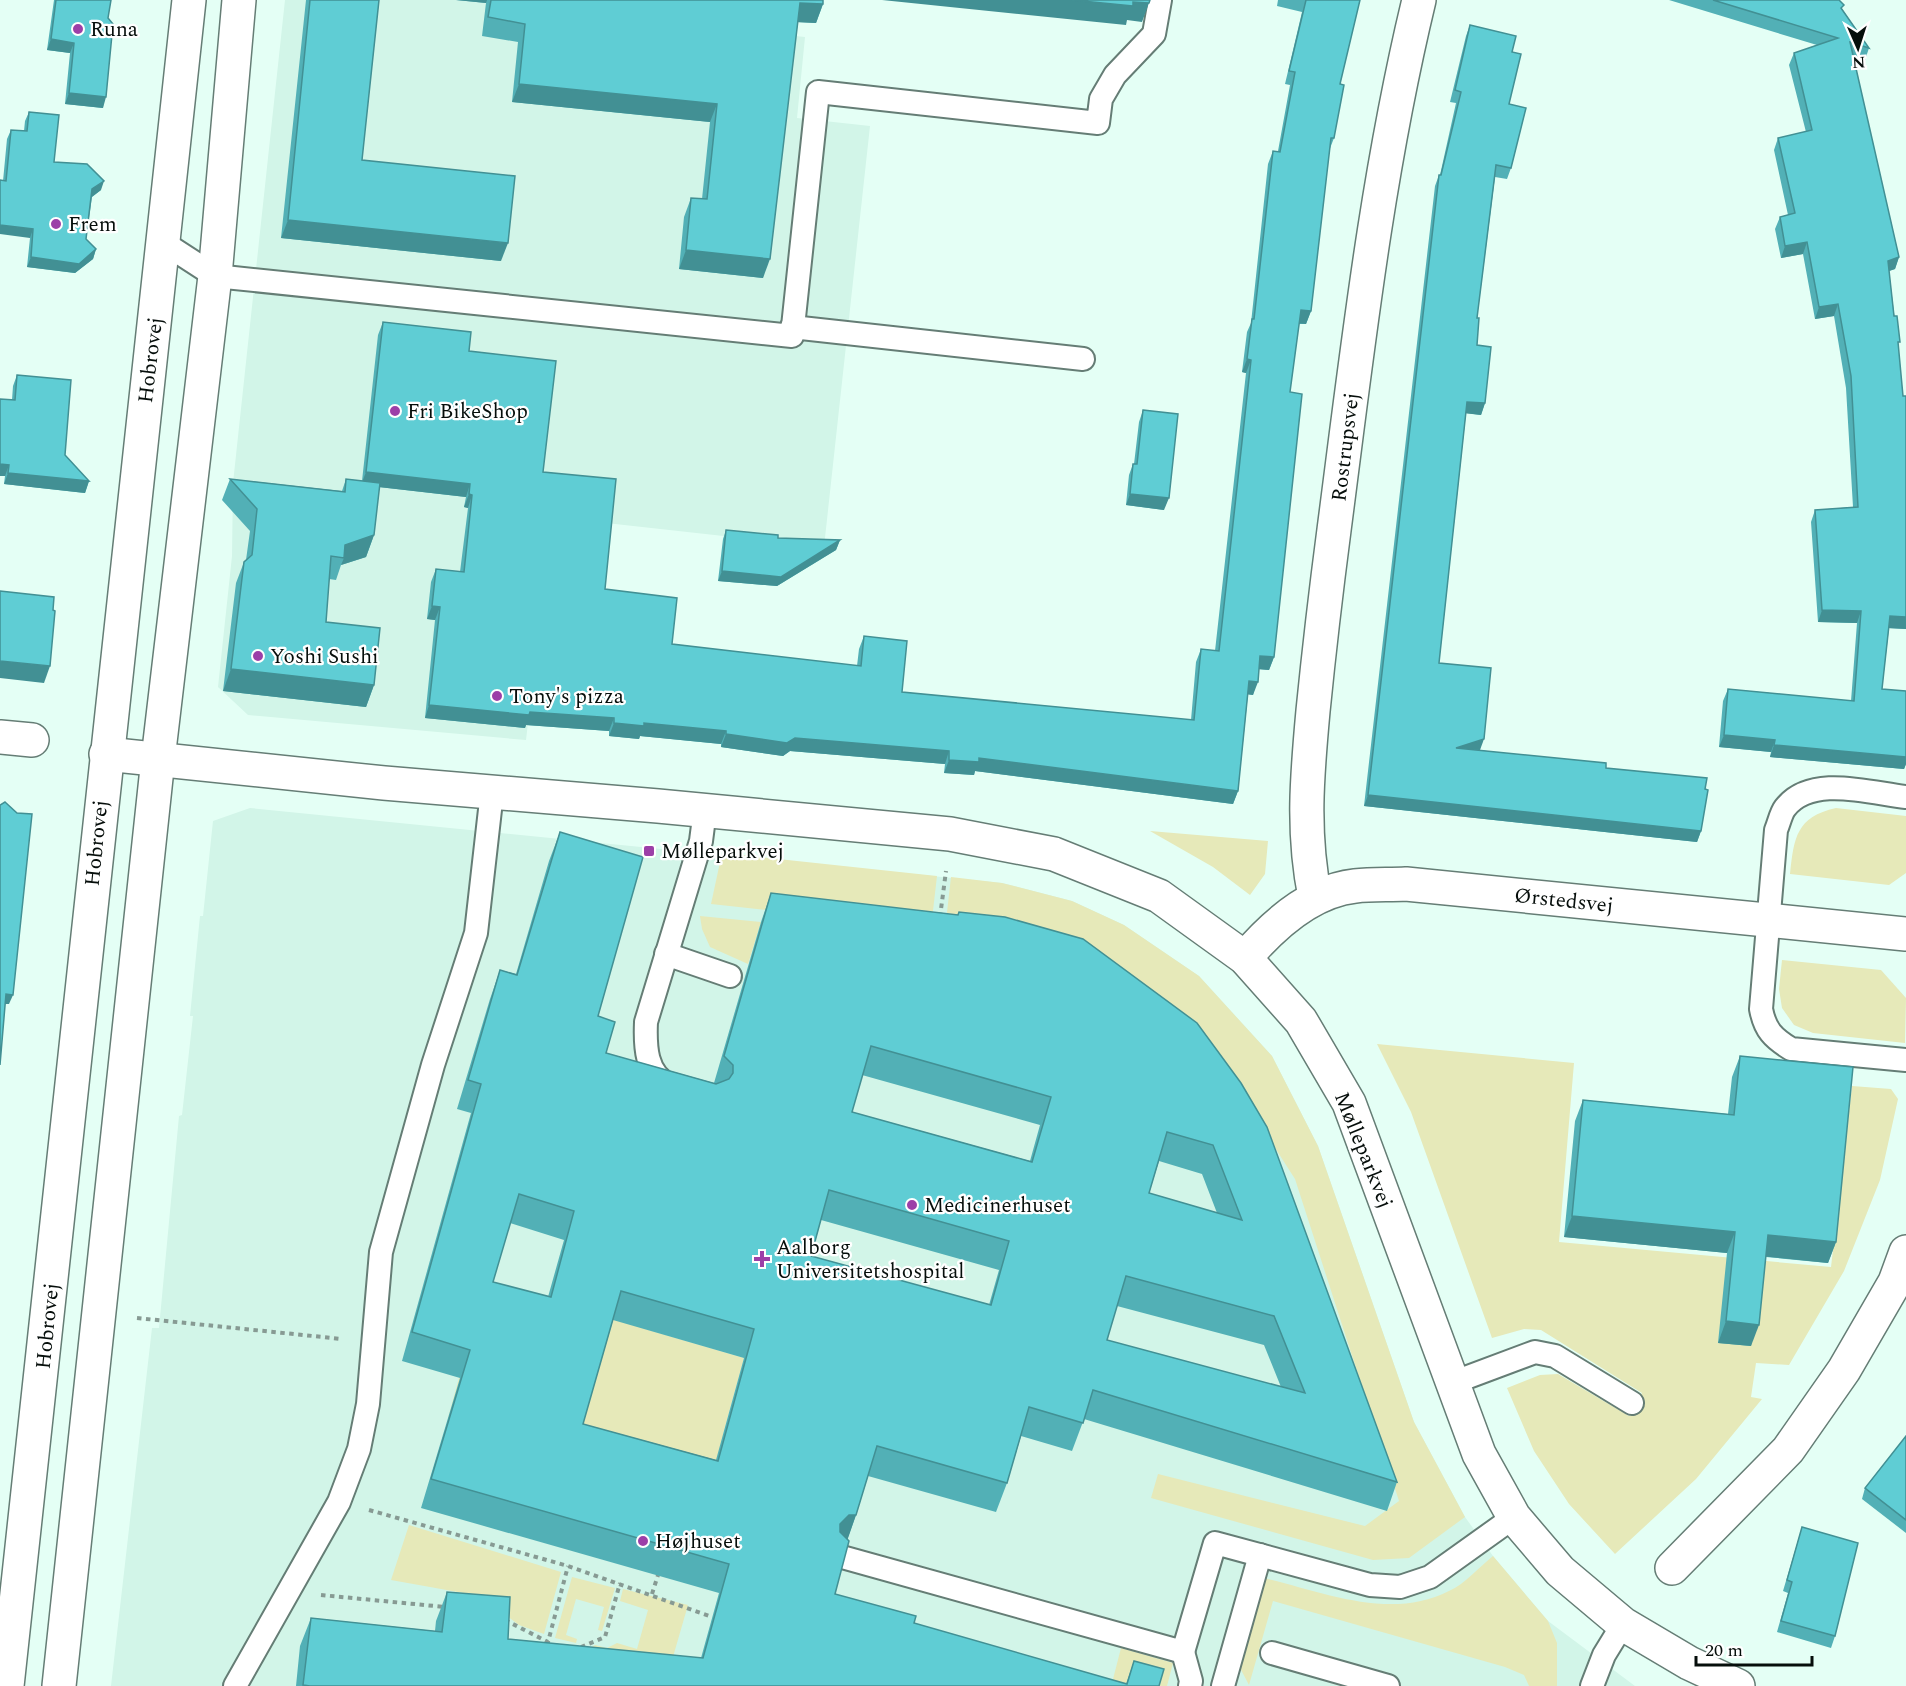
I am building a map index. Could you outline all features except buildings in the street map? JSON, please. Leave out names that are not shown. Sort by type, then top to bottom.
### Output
[{"type":"street","name":"Hobrovej","points":[[7,1686],[105,754],[164,243],[189,0]]},
{"type":"street","points":[[59,1686],[158,759],[215,276],[239,0]]},
{"type":"street","name":"Rostrupsvej","points":[[1315,897],[1310,871],[1305,804],[1320,635],[1355,364],[1393,123],[1419,0]]},
{"type":"street","points":[[0,737],[32,740]]},
{"type":"street","name":"Mølleparkvej","points":[[105,754],[950,834],[1054,854],[1160,896],[1245,958],[1301,1021],[1349,1104],[1479,1454],[1514,1517],[1560,1571],[1623,1624],[1689,1663],[1738,1686]]},
{"type":"street","name":"Ørstedsvej","points":[[1245,958],[1266,933],[1315,897],[1353,886],[1406,884],[1906,934]]},
{"type":"street","points":[[1672,1568],[1788,1449],[1844,1370],[1895,1282],[1906,1252]]},
{"type":"lane","points":[[164,243],[215,276],[792,336],[818,92],[1098,123],[1101,99],[1115,75],[1154,34],[1160,0]]},
{"type":"lane","points":[[792,327],[1083,359]]},
{"type":"lane","points":[[1906,796],[1825,788],[1800,794],[1784,809],[1776,830],[1761,1009],[1765,1027],[1776,1040],[1791,1049],[1906,1060]]},
{"type":"lane","points":[[235,1686],[339,1502],[359,1449],[368,1404],[381,1252],[433,1065],[476,933],[492,792]]},
{"type":"lane","points":[[688,1091],[667,1084],[651,1066],[644,1050],[646,1022],[701,841],[705,810]]},
{"type":"lane","points":[[666,954],[730,976]]},
{"type":"lane","points":[[1452,1383],[1535,1352],[1555,1356],[1632,1403]]},
{"type":"lane","points":[[1190,1686],[1191,1680],[1182,1652],[1215,1543],[1370,1585],[1400,1587],[1430,1577],[1514,1517]]},
{"type":"lane","points":[[1223,1686],[1260,1555]]},
{"type":"lane","points":[[842,1557],[1182,1652]]},
{"type":"lane","points":[[1592,1686],[1604,1655],[1623,1624]]},
{"type":"lane","points":[[1272,1653],[1388,1686]]},
{"type":"path","points":[[939,924],[950,834]]},
{"type":"path","points":[[137,1318],[373,1343]]},
{"type":"path","points":[[339,1502],[620,1582],[712,1617]]},
{"type":"path","points":[[548,1642],[568,1566]]},
{"type":"path","points":[[652,1594],[658,1575]]},
{"type":"path","points":[[577,1649],[605,1637],[620,1582]]},
{"type":"path","points":[[288,1592],[454,1608]]},
{"type":"path","points":[[500,1617],[558,1645]]},
{"type":"shaded area","points":[[285,0],[456,0],[805,37],[797,118],[870,126],[824,547],[552,517],[526,740],[248,715],[218,687],[232,556],[233,483]]},
{"type":"shaded area","name":"Aalborg Universitetshospital","points":[[250,808],[1002,883],[1072,901],[1124,925],[1199,976],[1272,1056],[1318,1146],[1414,1422],[1465,1517],[1493,1556],[1548,1621],[1635,1686],[111,1686],[152,1328],[159,1328],[179,1116],[182,1115],[193,1016],[190,1016],[200,916],[203,916],[213,821]]},
{"type":"green space","points":[[1836,808],[1906,816],[1906,873],[1889,885],[1790,874],[1793,850],[1799,831],[1812,817]]},
{"type":"green space","points":[[1150,831],[1268,841],[1265,874],[1250,895],[1213,867]]},
{"type":"green space","points":[[722,853],[937,876],[931,928],[711,904]]},
{"type":"green space","points":[[951,877],[1002,883],[1072,901],[1124,925],[1199,976],[1272,1056],[1318,1146],[1414,1422],[1465,1517],[1409,1558],[1373,1560],[1151,1498],[1158,1474],[1365,1526],[1399,1501],[1295,1179],[1247,1104],[945,930]]},
{"type":"green space","points":[[700,916],[761,922],[748,964],[710,947],[702,929]]},
{"type":"green space","points":[[1782,960],[1881,970],[1906,998],[1905,1043],[1813,1033],[1794,1025],[1782,1008],[1779,989]]},
{"type":"green space","points":[[1377,1044],[1574,1063],[1559,1242],[1831,1267],[1852,1086],[1891,1089],[1898,1099],[1880,1180],[1844,1271],[1789,1365],[1756,1363],[1751,1397],[1762,1399],[1696,1479],[1615,1554],[1569,1504],[1534,1451],[1507,1388],[1540,1375],[1558,1374],[1629,1416],[1642,1393],[1541,1330],[1524,1329],[1492,1338],[1411,1112]]},
{"type":"green space","points":[[621,1285],[645,1329],[744,1358],[723,1434],[751,1492],[448,1418],[459,1378]]},
{"type":"green space","points":[[409,1525],[561,1572],[544,1634],[519,1625],[480,1596],[391,1580]]},
{"type":"green space","points":[[1493,1556],[1548,1621],[1557,1643],[1557,1686],[1529,1686],[1524,1675],[1505,1667],[1273,1601],[1249,1685],[1239,1666],[1264,1578],[1357,1601],[1404,1604],[1427,1600],[1455,1588]]},
{"type":"green space","points":[[572,1577],[615,1588],[602,1631],[598,1630],[604,1607],[576,1599],[566,1635],[577,1639],[576,1643],[555,1638]]},
{"type":"green space","points":[[623,1589],[688,1605],[666,1681],[584,1652],[595,1645],[607,1648],[617,1643],[637,1649],[648,1610],[620,1601]]},
{"type":"green space","points":[[1121,1648],[1173,1663],[1167,1686],[1121,1686],[1112,1683]]},
{"type":"place","name":"Runa","points":[[78,29]]},
{"type":"place","name":"Frem","points":[[56,224]]},
{"type":"place","name":"Fri BikeShop","points":[[395,411]]},
{"type":"place","name":"Yoshi Sushi","points":[[258,656]]},
{"type":"place","name":"Tony's pizza","points":[[497,696]]},
{"type":"place","name":"Mølleparkvej","points":[[649,851]]},
{"type":"place","name":"Medicinerhuset","points":[[912,1205]]},
{"type":"place","name":"Aalborg Universitetshospital","points":[[762,1259]]},
{"type":"place","name":"Højhuset","points":[[643,1541]]}]
